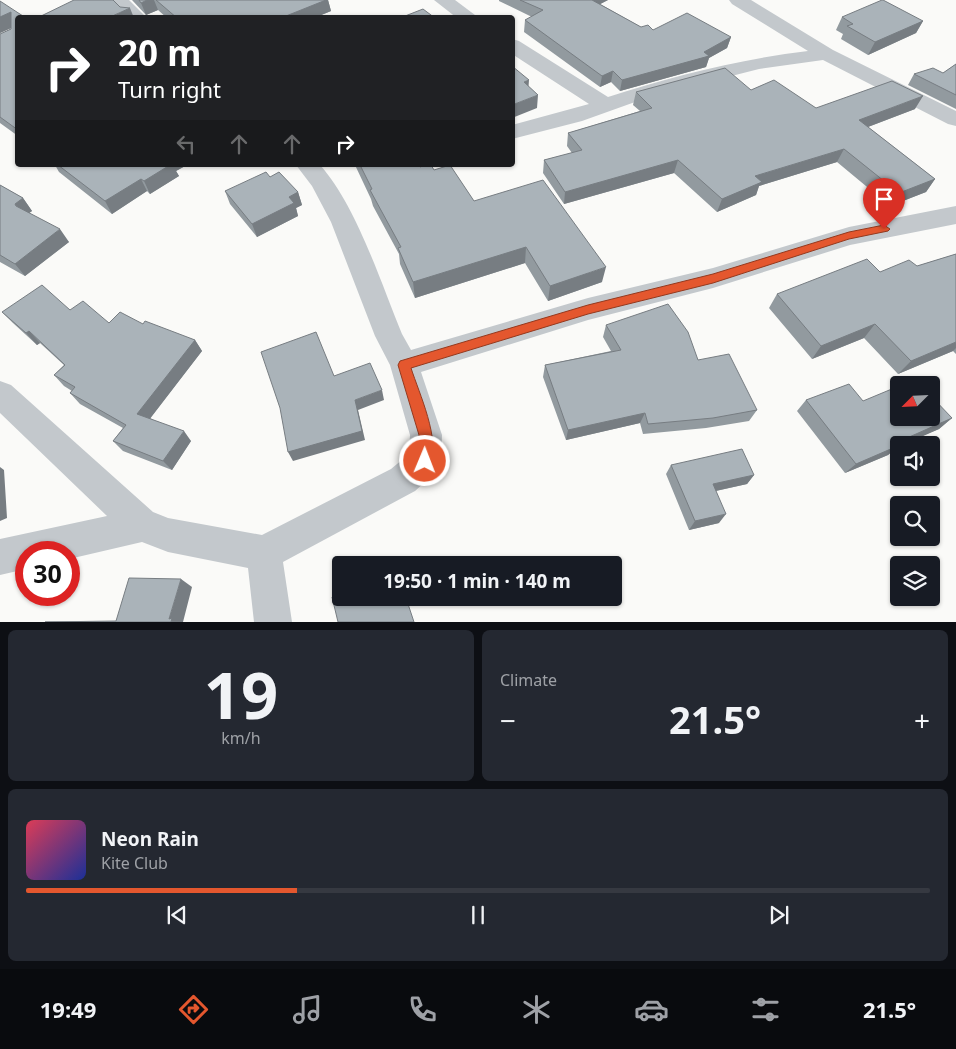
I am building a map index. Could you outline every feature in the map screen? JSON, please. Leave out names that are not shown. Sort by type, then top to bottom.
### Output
[{"type":"street","points":[[119,0],[135,15]]},
{"type":"street","points":[[443,0],[466,15]]},
{"type":"street","points":[[738,0],[826,54],[956,119]]},
{"type":"street","points":[[515,46],[607,106]]},
{"type":"street","points":[[515,131],[607,106],[642,93],[758,63],[826,54]]},
{"type":"street","points":[[0,394],[142,525],[168,535],[264,553],[403,480],[425,461],[426,435],[404,365],[389,336],[344,222],[322,182],[309,167]]},
{"type":"street","points":[[404,365],[588,310],[713,278],[849,236],[956,215]]},
{"type":"street","points":[[0,557],[142,525]]},
{"type":"street","points":[[264,553],[273,622]]},
{"type":"building","points":[[74,0],[113,0],[120,7],[130,8],[115,15],[43,15]]},
{"type":"building","points":[[156,0],[326,0],[288,15],[174,15]]},
{"type":"building","points":[[520,0],[592,0],[641,27],[648,25],[653,30],[687,13],[731,37],[704,52],[709,56],[622,80],[613,71],[602,76],[525,20],[543,10]]},
{"type":"building","points":[[882,0],[923,21],[875,42],[847,26],[853,24],[842,17]]},
{"type":"building","points":[[0,1],[21,15],[15,15],[15,128],[0,117],[0,34],[11,29],[11,12],[0,17]]},
{"type":"building","points":[[423,9],[431,15],[408,15]]},
{"type":"building","points":[[956,64],[956,95],[914,74],[933,68],[943,73]]},
{"type":"building","points":[[515,68],[529,80],[524,82],[538,95],[515,104]]},
{"type":"building","points":[[725,68],[751,90],[774,80],[816,108],[892,81],[923,96],[859,120],[935,179],[899,193],[844,149],[755,176],[762,182],[722,199],[678,160],[565,192],[544,160],[582,150],[568,133],[652,108],[636,92]]},
{"type":"building","points":[[61,167],[167,167],[144,181],[141,179],[105,201]]},
{"type":"building","points":[[361,167],[432,167],[434,170],[451,167],[474,201],[543,180],[606,267],[550,286],[526,247],[413,282],[398,248],[401,247],[370,190],[372,189]]},
{"type":"building","points":[[266,172],[270,177],[279,172],[298,192],[289,197],[294,203],[252,224],[225,191]]},
{"type":"building","points":[[0,185],[23,198],[15,204],[16,206],[60,229],[15,264],[0,255]]},
{"type":"building","points":[[956,254],[956,342],[911,361],[875,324],[821,346],[777,294],[867,259],[880,272],[909,260],[917,266]]},
{"type":"building","points":[[42,285],[70,310],[83,301],[109,323],[120,312],[143,324],[145,321],[195,340],[137,414],[184,431],[163,461],[113,441],[126,425],[70,393],[75,387],[54,375],[65,365],[29,331],[26,333],[2,312]]},
{"type":"building","points":[[668,304],[688,332],[698,360],[729,354],[757,410],[713,418],[648,424],[645,413],[568,430],[545,365],[621,350],[606,325]]},
{"type":"building","points":[[316,332],[334,376],[370,363],[382,390],[355,400],[362,431],[288,452],[280,408],[261,352]]},
{"type":"building","points":[[849,384],[863,401],[890,390],[890,426],[934,426],[912,436],[890,436],[890,449],[856,464],[806,400]]},
{"type":"building","points":[[940,405],[952,418],[940,423]]},
{"type":"building","points":[[742,449],[754,475],[713,484],[726,514],[695,521],[671,465]]},
{"type":"building","points":[[129,578],[181,579],[169,619],[172,618],[171,622],[45,622],[116,621]]},
{"type":"building","points":[[334,606],[409,606],[414,622],[338,622]]},
{"type":"route","points":[[425,461],[426,435],[404,365],[588,310],[713,278],[849,236],[884,229]]}]
